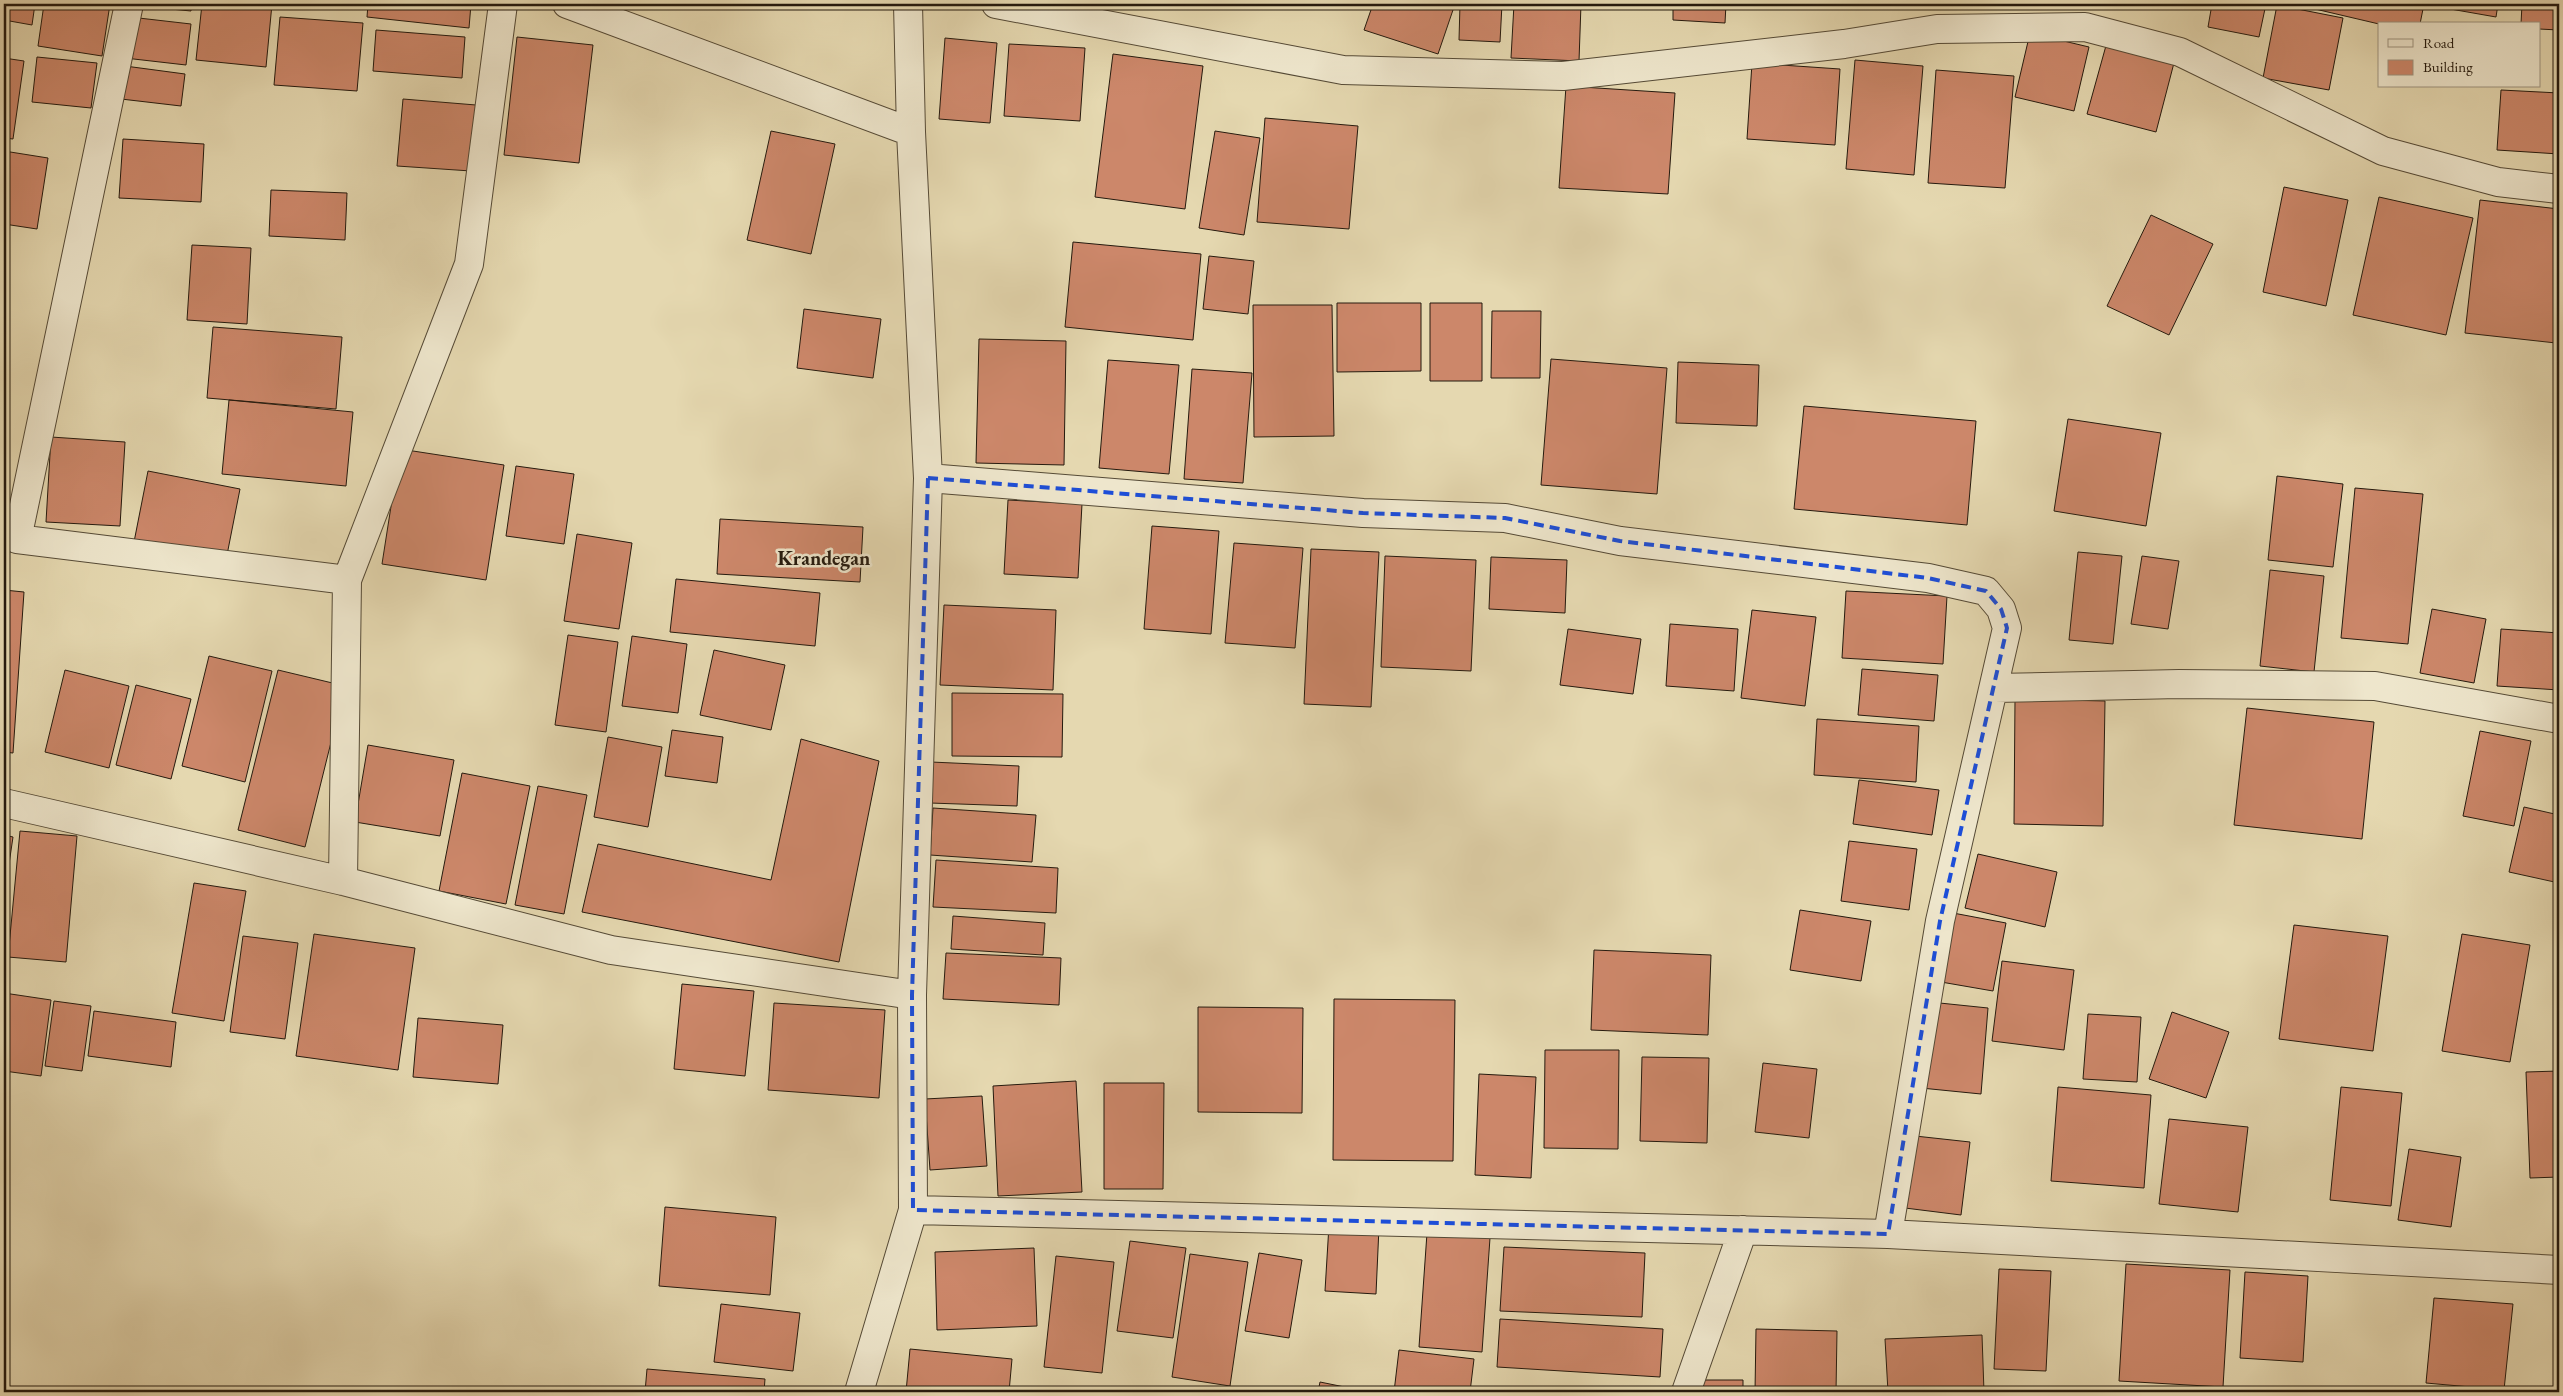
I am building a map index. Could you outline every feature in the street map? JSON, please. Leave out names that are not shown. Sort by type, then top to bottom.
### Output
[{"type":"street","points":[[129,4],[10,536],[347,580]]},
{"type":"street","points":[[343,881],[347,580],[420,386],[469,264],[503,4]]},
{"type":"street","points":[[566,4],[911,132]]},
{"type":"street","points":[[859,1392],[913,1210],[912,995],[928,478],[911,132],[908,4]]},
{"type":"street","points":[[996,4],[1343,70],[1563,76],[1844,44],[1937,29],[2085,27],[2180,52],[2382,151],[2498,182],[2559,189]]},
{"type":"street","points":[[928,478],[1363,513],[1505,518],[1620,541],[1928,578],[1986,591],[2001,609],[2007,628],[1995,688],[1940,922],[1888,1234]]},
{"type":"street","points":[[1995,688],[2179,684],[2375,686],[2559,719]]},
{"type":"street","points":[[4,803],[343,881],[611,950],[912,995]]},
{"type":"street","points":[[913,1210],[1888,1234],[2559,1270]]},
{"type":"street","points":[[1686,1392],[1743,1230]]},
{"type":"highlighted area","points":[[928,478],[1363,513],[1505,518],[1620,541],[1928,578],[1986,591],[2001,609],[2007,628],[1940,921],[1888,1234],[913,1210],[912,995]]},
{"type":"building","points":[[4,4],[35,4],[32,25],[4,20]]},
{"type":"building","points":[[44,4],[110,4],[102,56],[38,46]]},
{"type":"building","points":[[140,4],[191,4],[191,11],[140,6]]},
{"type":"building","points":[[202,4],[272,4],[266,67],[196,60]]},
{"type":"building","points":[[368,4],[471,4],[469,28],[367,17]]},
{"type":"building","points":[[1373,4],[1455,4],[1438,54],[1364,30]]},
{"type":"building","points":[[1460,4],[1502,4],[1500,42],[1459,40]]},
{"type":"building","points":[[1514,4],[1581,4],[1579,61],[1511,58]]},
{"type":"building","points":[[1673,4],[1726,4],[1725,23],[1673,20]]},
{"type":"building","points":[[1731,4],[1776,4],[1776,9],[1731,8]]},
{"type":"building","points":[[1996,4],[2049,4],[2049,8]]},
{"type":"building","points":[[2212,4],[2266,4],[2259,37],[2208,27]]},
{"type":"building","points":[[2424,4],[2420,22],[2378,22],[2378,24],[2298,5]]},
{"type":"building","points":[[2440,4],[2498,4],[2496,17],[2439,7]]},
{"type":"building","points":[[2522,4],[2559,4],[2559,30],[2540,29],[2540,22],[2521,22]]},
{"type":"building","points":[[2277,5],[2343,18],[2329,90],[2263,78]]},
{"type":"building","points":[[130,17],[191,24],[186,65],[125,58]]},
{"type":"building","points":[[280,17],[363,23],[357,91],[274,85]]},
{"type":"building","points":[[376,30],[465,37],[462,78],[373,71]]},
{"type":"building","points":[[2030,33],[2089,47],[2074,111],[2015,97]]},
{"type":"building","points":[[517,37],[593,45],[579,163],[504,155]]},
{"type":"building","points":[[945,38],[997,43],[990,123],[939,119]]},
{"type":"building","points":[[2107,42],[2175,59],[2156,132],[2087,114]]},
{"type":"building","points":[[1009,44],[1085,48],[1080,121],[1004,116]]},
{"type":"building","points":[[1113,54],[1203,66],[1185,209],[1095,197]]},
{"type":"building","points":[[37,57],[97,63],[91,108],[32,102]]},
{"type":"building","points":[[4,58],[24,61],[13,139],[4,138]]},
{"type":"building","points":[[1855,60],[1923,66],[1914,175],[1846,169]]},
{"type":"building","points":[[1752,63],[1840,69],[1835,145],[1747,139]]},
{"type":"building","points":[[125,66],[185,74],[181,106],[121,99]]},
{"type":"building","points":[[1936,70],[2014,76],[2005,188],[1928,183]]},
{"type":"building","points":[[1566,86],[1675,93],[1668,194],[1559,188]]},
{"type":"building","points":[[2501,90],[2559,93],[2559,154],[2497,150]]},
{"type":"building","points":[[403,99],[476,105],[471,171],[397,166]]},
{"type":"building","points":[[1265,118],[1358,126],[1349,229],[1257,222]]},
{"type":"building","points":[[771,131],[835,144],[811,254],[747,240]]},
{"type":"building","points":[[1215,131],[1260,138],[1244,235],[1199,228]]},
{"type":"building","points":[[123,139],[204,144],[201,202],[119,198]]},
{"type":"building","points":[[4,151],[48,158],[37,229],[4,224]]},
{"type":"building","points":[[2284,187],[2348,200],[2326,306],[2263,292]]},
{"type":"building","points":[[271,190],[347,193],[345,240],[269,236]]},
{"type":"building","points":[[2379,197],[2473,218],[2446,335],[2353,315]]},
{"type":"building","points":[[2480,200],[2559,209],[2559,318],[2556,343],[2465,333]]},
{"type":"building","points":[[2151,215],[2213,244],[2169,335],[2107,306]]},
{"type":"building","points":[[1073,242],[1201,254],[1193,340],[1065,327]]},
{"type":"building","points":[[192,245],[251,248],[247,324],[187,320]]},
{"type":"building","points":[[1209,256],[1254,261],[1248,314],[1203,309]]},
{"type":"building","points":[[1337,303],[1421,303],[1421,371],[1337,372]]},
{"type":"building","points":[[1430,303],[1482,303],[1482,381],[1430,381]]},
{"type":"building","points":[[1253,305],[1332,305],[1334,436],[1254,437]]},
{"type":"building","points":[[804,309],[881,319],[873,378],[797,368]]},
{"type":"building","points":[[1492,311],[1541,311],[1540,378],[1491,378]]},
{"type":"building","points":[[213,327],[342,337],[336,409],[207,398]]},
{"type":"building","points":[[979,339],[1066,341],[1064,465],[976,463]]},
{"type":"building","points":[[1551,359],[1667,368],[1657,494],[1541,485]]},
{"type":"building","points":[[1108,360],[1179,365],[1169,474],[1099,468]]},
{"type":"building","points":[[1678,362],[1759,365],[1757,426],[1676,423]]},
{"type":"building","points":[[1192,369],[1252,373],[1243,483],[1184,479]]},
{"type":"building","points":[[229,400],[353,412],[346,486],[222,474]]},
{"type":"building","points":[[1804,406],[1976,421],[1967,525],[1794,509]]},
{"type":"building","points":[[2068,419],[2161,433],[2146,526],[2054,511]]},
{"type":"building","points":[[51,437],[125,442],[120,526],[46,522]]},
{"type":"building","points":[[400,449],[504,465],[486,580],[382,564]]},
{"type":"building","points":[[516,466],[574,474],[564,544],[506,536]]},
{"type":"building","points":[[148,471],[240,489],[226,560],[134,542]]},
{"type":"building","points":[[2277,476],[2343,484],[2333,567],[2268,560]]},
{"type":"building","points":[[2355,488],[2423,494],[2408,644],[2341,638]]},
{"type":"building","points":[[1008,500],[1082,504],[1078,578],[1004,574]]},
{"type":"building","points":[[720,519],[863,527],[860,582],[717,574]]},
{"type":"building","points":[[1152,526],[1219,531],[1211,634],[1144,629]]},
{"type":"building","points":[[577,534],[632,543],[619,629],[564,621]]},
{"type":"building","points":[[1234,543],[1303,548],[1295,648],[1225,643]]},
{"type":"building","points":[[1311,549],[1379,552],[1371,707],[1304,704]]},
{"type":"building","points":[[2078,552],[2122,556],[2113,644],[2069,640]]},
{"type":"building","points":[[1385,556],[1476,560],[1471,671],[1381,667]]},
{"type":"building","points":[[2142,556],[2179,561],[2168,629],[2131,624]]},
{"type":"building","points":[[1491,557],[1567,560],[1565,613],[1489,609]]},
{"type":"building","points":[[2270,570],[2324,576],[2314,672],[2260,666]]},
{"type":"building","points":[[676,579],[820,593],[815,646],[670,632]]},
{"type":"building","points":[[4,590],[24,592],[13,753],[4,752]]},
{"type":"building","points":[[1846,591],[1947,596],[1943,664],[1842,658]]},
{"type":"building","points":[[944,605],[1056,610],[1053,690],[940,685]]},
{"type":"building","points":[[2432,609],[2486,619],[2474,683],[2420,673]]},
{"type":"building","points":[[1752,610],[1816,617],[1805,706],[1741,698]]},
{"type":"building","points":[[1670,624],[1738,629],[1734,691],[1666,686]]},
{"type":"building","points":[[1568,629],[1641,639],[1633,694],[1560,685]]},
{"type":"building","points":[[2501,629],[2559,633],[2559,690],[2497,686]]},
{"type":"building","points":[[568,635],[618,642],[606,732],[555,725]]},
{"type":"building","points":[[632,636],[687,644],[678,713],[622,706]]},
{"type":"building","points":[[714,650],[785,665],[771,730],[700,715]]},
{"type":"building","points":[[209,656],[272,671],[245,782],[182,766]]},
{"type":"building","points":[[1862,669],[1938,675],[1934,721],[1858,715]]},
{"type":"building","points":[[65,670],[129,686],[109,768],[45,752]]},
{"type":"building","points":[[278,670],[345,686],[305,847],[238,830]]},
{"type":"building","points":[[136,685],[191,699],[171,779],[116,765]]},
{"type":"building","points":[[952,693],[1063,694],[1062,757],[952,756]]},
{"type":"building","points":[[2015,699],[2105,701],[2103,826],[2014,824]]},
{"type":"building","points":[[2247,708],[2374,722],[2362,839],[2234,825]]},
{"type":"building","points":[[1817,719],[1919,726],[1916,782],[1814,775]]},
{"type":"building","points":[[672,730],[723,737],[717,783],[665,776]]},
{"type":"building","points":[[2480,731],[2531,741],[2514,826],[2463,816]]},
{"type":"building","points":[[608,737],[662,747],[648,827],[594,817]]},
{"type":"building","points":[[801,739],[879,761],[839,962],[582,912],[598,844],[771,880]]},
{"type":"building","points":[[368,745],[454,760],[440,836],[355,822]]},
{"type":"building","points":[[931,762],[1019,766],[1017,806],[930,803]]},
{"type":"building","points":[[462,773],[530,786],[506,904],[439,891]]},
{"type":"building","points":[[1859,780],[1939,790],[1932,835],[1853,824]]},
{"type":"building","points":[[538,786],[587,795],[564,914],[515,905]]},
{"type":"building","points":[[2524,807],[2559,815],[2559,883],[2509,872]]},
{"type":"building","points":[[933,808],[1036,815],[1032,862],[930,855]]},
{"type":"building","points":[[20,831],[77,836],[66,962],[8,957]]},
{"type":"building","points":[[4,835],[13,837],[4,898]]},
{"type":"building","points":[[1849,841],[1917,849],[1909,910],[1841,901]]},
{"type":"building","points":[[1978,854],[2057,872],[2045,927],[1965,908]]},
{"type":"building","points":[[936,860],[1058,868],[1056,913],[933,907]]},
{"type":"building","points":[[194,883],[246,891],[224,1021],[172,1013]]},
{"type":"building","points":[[1800,910],[1871,921],[1861,981],[1790,970]]},
{"type":"building","points":[[1953,913],[2006,923],[1993,991],[1941,982]]},
{"type":"building","points":[[953,916],[1045,923],[1043,955],[951,949]]},
{"type":"building","points":[[2294,925],[2388,936],[2373,1051],[2279,1039]]},
{"type":"building","points":[[314,934],[415,948],[398,1070],[296,1056]]},
{"type":"building","points":[[2462,934],[2530,945],[2510,1062],[2442,1051]]},
{"type":"building","points":[[243,936],[298,943],[285,1039],[230,1032]]},
{"type":"building","points":[[1594,950],[1711,955],[1708,1035],[1591,1030]]},
{"type":"building","points":[[946,953],[1061,958],[1059,1005],[943,999]]},
{"type":"building","points":[[2002,961],[2074,970],[2064,1050],[1992,1041]]},
{"type":"building","points":[[682,984],[754,991],[745,1076],[674,1069]]},
{"type":"building","points":[[4,993],[51,1000],[41,1076],[4,1071]]},
{"type":"building","points":[[1334,999],[1455,1000],[1453,1161],[1333,1160]]},
{"type":"building","points":[[54,1001],[91,1006],[82,1071],[45,1066]]},
{"type":"building","points":[[1930,1002],[1988,1008],[1981,1094],[1921,1088]]},
{"type":"building","points":[[774,1003],[885,1010],[879,1098],[768,1090]]},
{"type":"building","points":[[1198,1007],[1303,1008],[1302,1113],[1198,1112]]},
{"type":"building","points":[[94,1011],[176,1022],[171,1067],[88,1056]]},
{"type":"building","points":[[2172,1012],[2229,1032],[2206,1098],[2149,1079]]},
{"type":"building","points":[[2088,1014],[2141,1017],[2137,1082],[2083,1079]]},
{"type":"building","points":[[418,1018],[503,1025],[498,1084],[413,1077]]},
{"type":"building","points":[[1545,1050],[1619,1050],[1618,1149],[1544,1148]]},
{"type":"building","points":[[1642,1057],[1709,1058],[1707,1143],[1640,1141]]},
{"type":"building","points":[[1763,1063],[1817,1069],[1809,1138],[1755,1132]]},
{"type":"building","points":[[2559,1071],[2559,1177],[2530,1178],[2526,1072]]},
{"type":"building","points":[[1479,1074],[1536,1077],[1531,1178],[1475,1175]]},
{"type":"building","points":[[1076,1081],[1082,1192],[998,1196],[993,1086]]},
{"type":"building","points":[[1104,1083],[1164,1083],[1163,1189],[1104,1189]]},
{"type":"building","points":[[2058,1087],[2151,1095],[2144,1188],[2051,1181]]},
{"type":"building","points":[[2341,1087],[2402,1093],[2391,1206],[2330,1200]]},
{"type":"building","points":[[982,1096],[987,1166],[930,1170],[925,1099]]},
{"type":"building","points":[[2169,1119],[2248,1127],[2238,1212],[2159,1204]]},
{"type":"building","points":[[1906,1135],[1970,1142],[1961,1215],[1897,1207]]},
{"type":"building","points":[[2409,1149],[2461,1157],[2451,1227],[2398,1220]]},
{"type":"building","points":[[665,1207],[776,1217],[770,1295],[659,1286]]},
{"type":"building","points":[[1329,1225],[1379,1227],[1376,1294],[1325,1291]]},
{"type":"building","points":[[1427,1233],[1490,1238],[1482,1352],[1419,1347]]},
{"type":"building","points":[[1130,1241],[1186,1248],[1173,1338],[1117,1331]]},
{"type":"building","points":[[1504,1247],[1645,1253],[1642,1317],[1500,1311]]},
{"type":"building","points":[[1034,1248],[1037,1326],[937,1330],[935,1252]]},
{"type":"building","points":[[1259,1253],[1302,1260],[1289,1338],[1245,1331]]},
{"type":"building","points":[[1190,1254],[1248,1262],[1230,1386],[1172,1377]]},
{"type":"building","points":[[1056,1256],[1114,1262],[1102,1373],[1044,1367]]},
{"type":"building","points":[[2126,1264],[2230,1270],[2223,1387],[2119,1381]]},
{"type":"building","points":[[1999,1269],[2051,1271],[2046,1371],[1994,1369]]},
{"type":"building","points":[[2245,1272],[2308,1276],[2303,1362],[2240,1358]]},
{"type":"building","points":[[2434,1298],[2513,1304],[2504,1390],[2426,1383]]},
{"type":"building","points":[[721,1304],[800,1313],[793,1371],[714,1362]]},
{"type":"building","points":[[1500,1319],[1663,1329],[1660,1377],[1497,1367]]},
{"type":"building","points":[[1756,1329],[1837,1331],[1836,1392],[1755,1392]]},
{"type":"building","points":[[1982,1335],[1984,1392],[1888,1392],[1885,1339]]},
{"type":"building","points":[[910,1349],[1012,1359],[1009,1392],[906,1392]]},
{"type":"building","points":[[1399,1350],[1474,1359],[1470,1392],[1394,1392]]},
{"type":"building","points":[[647,1369],[765,1379],[764,1392],[645,1392]]},
{"type":"building","points":[[1691,1380],[1743,1380],[1743,1392],[1691,1392]]},
{"type":"building","points":[[1320,1382],[1369,1392],[1318,1392]]},
{"type":"district","name":"Krandegan","points":[[824,558]]}]
